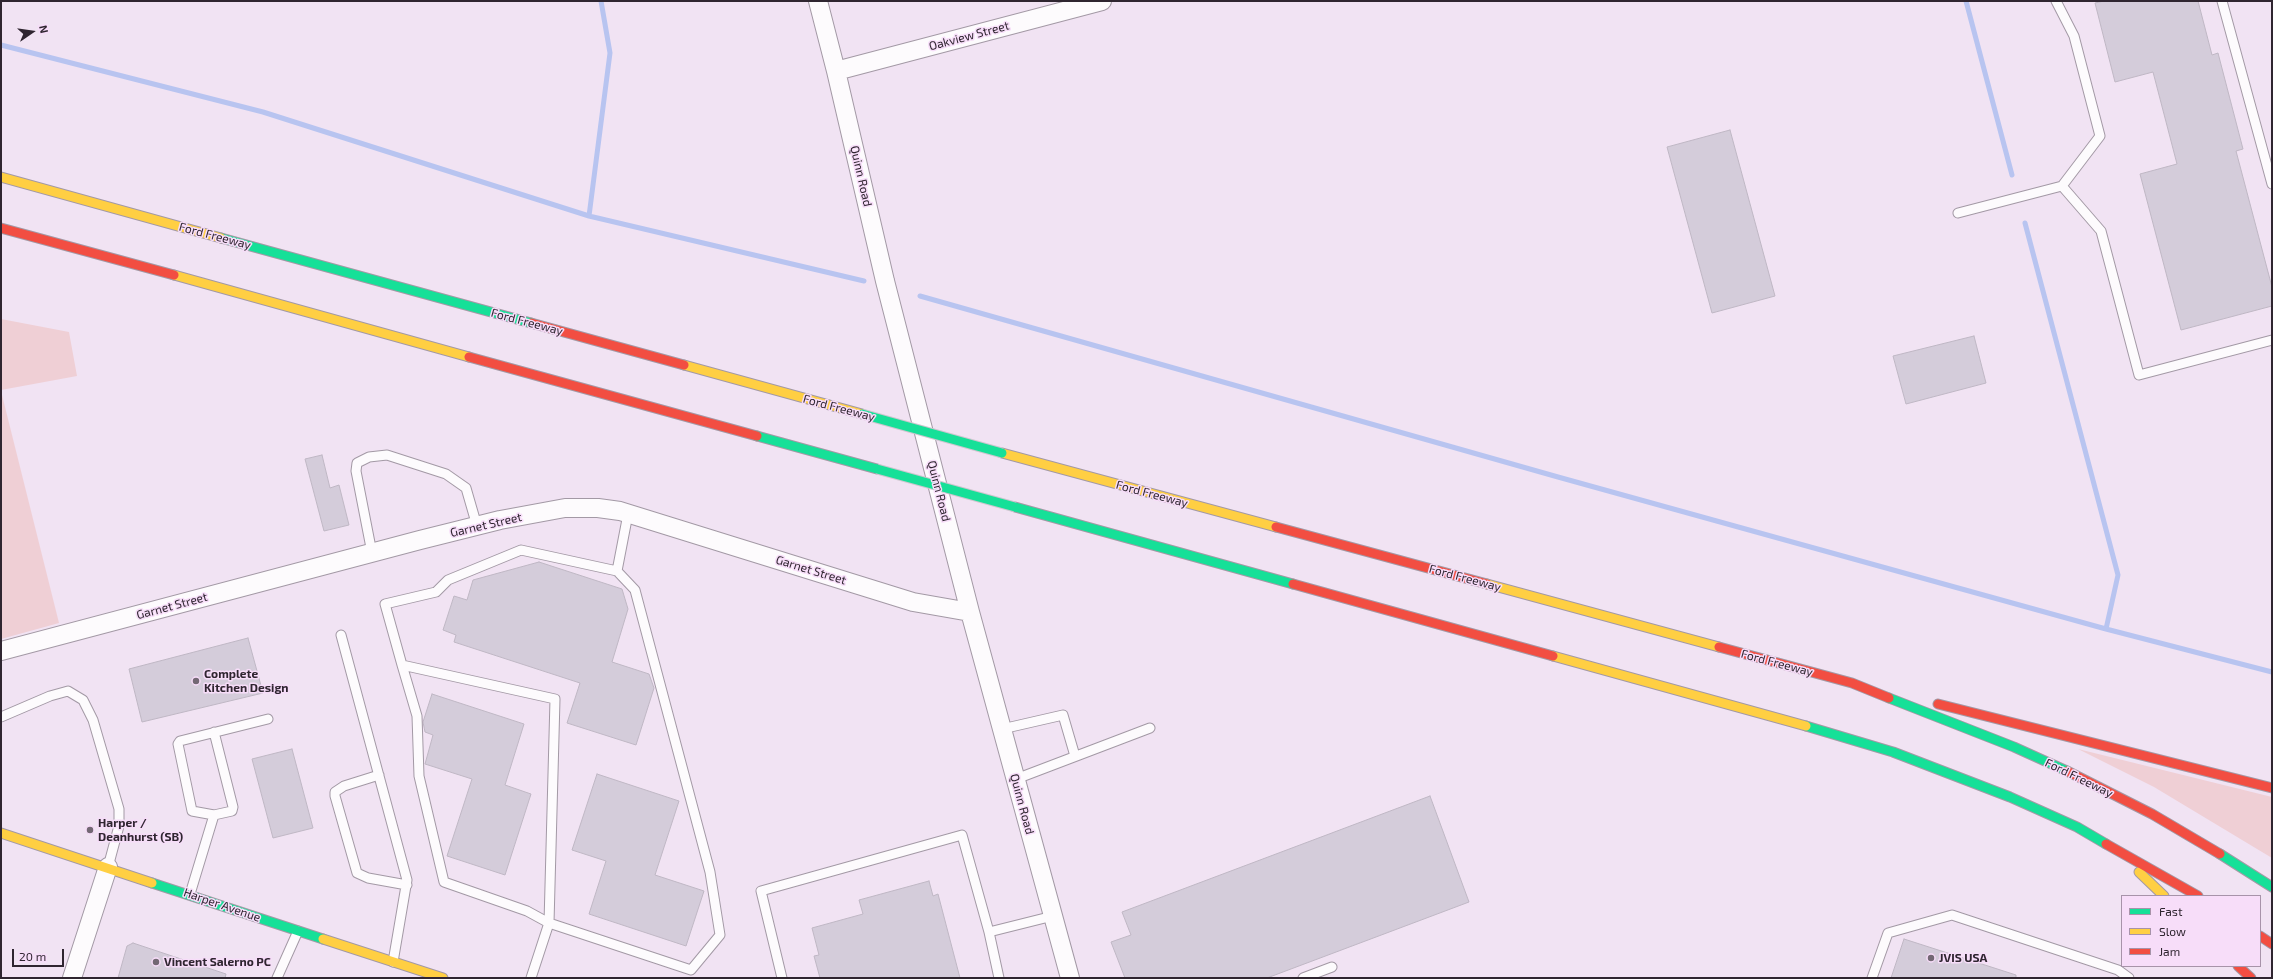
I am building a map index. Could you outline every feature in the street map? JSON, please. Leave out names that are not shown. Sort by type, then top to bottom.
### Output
[{"type":"main road","name":"Ford Freeway","points":[[1,177],[1002,453],[1852,683],[2014,746],[2069,772],[2152,814],[2207,846],[2272,888]]},
{"type":"main road","points":[[1,228],[1830,733],[1906,757],[2010,797],[2077,827],[2196,895]]},
{"type":"main road","points":[[1852,683],[2272,788]]},
{"type":"main road","name":"Harper Avenue","points":[[1,833],[393,962],[423,975],[443,978]]},
{"type":"main road","points":[[2114,849],[2163,895]]},
{"type":"main road","points":[[2261,937],[2272,944]]},
{"type":"main road","points":[[2239,967],[2251,978]]},
{"type":"street","name":"Quinn Road","points":[[818,1],[836,71],[885,281],[970,612],[1070,978]]},
{"type":"street","name":"Oakview Street","points":[[836,71],[1102,1]]},
{"type":"street","name":"Garnet Street","points":[[1,651],[477,526],[565,508],[598,508],[628,514],[913,602],[970,612]]},
{"type":"street","points":[[72,978],[108,867]]},
{"type":"lane","points":[[1958,213],[2062,186],[2100,136],[2074,36],[2056,1]]},
{"type":"lane","points":[[2222,1],[2272,184]]},
{"type":"lane","points":[[2062,186],[2101,231],[2139,375],[2272,340]]},
{"type":"lane","points":[[372,553],[356,471],[357,463],[369,457],[387,455],[446,474],[466,488],[477,526]]},
{"type":"lane","points":[[617,571],[628,514]]},
{"type":"lane","points":[[521,550],[617,571],[635,590],[710,872],[720,935],[692,970],[549,923],[527,911],[444,882],[418,776],[417,716],[385,604],[436,592],[448,580],[521,550]]},
{"type":"lane","points":[[341,635],[407,885],[393,962]]},
{"type":"lane","points":[[402,665],[555,699],[549,923],[531,978]]},
{"type":"lane","points":[[1,717],[50,696],[68,691],[83,700],[93,720],[119,809],[119,826],[108,867]]},
{"type":"lane","points":[[1002,729],[1063,715],[1075,756]]},
{"type":"lane","points":[[214,732],[233,807],[232,810],[214,815],[192,811],[177,747],[180,741],[214,732],[268,719]]},
{"type":"lane","points":[[1016,779],[1150,728]]},
{"type":"lane","points":[[379,775],[344,786],[335,792],[335,796],[357,873],[368,878],[407,885]]},
{"type":"lane","points":[[190,894],[214,815]]},
{"type":"lane","points":[[782,978],[761,891],[962,835],[990,932],[999,978]]},
{"type":"lane","points":[[1872,978],[1888,933],[1952,915],[2118,970],[2129,978]]},
{"type":"lane","points":[[990,932],[1053,916]]},
{"type":"lane","points":[[277,978],[298,932]]},
{"type":"lane","points":[[1303,978],[1332,967]]},
{"type":"shaded area","points":[[1,319],[69,332],[77,376],[1,390]]},
{"type":"shaded area","points":[[1,391],[59,623],[1,639]]},
{"type":"shaded area","points":[[2078,749],[2272,797],[2272,858],[2154,787]]},
{"type":"building","points":[[2104,1],[2198,1],[2212,55],[2218,53],[2243,149],[2236,151],[2272,287],[2272,306],[2181,330],[2140,174],[2177,164],[2153,72],[2115,82],[2095,3]]},
{"type":"building","points":[[1730,130],[1775,296],[1712,313],[1667,147]]},
{"type":"building","points":[[1974,336],[1986,383],[1906,404],[1893,356]]},
{"type":"building","points":[[322,455],[330,488],[339,485],[349,525],[324,531],[305,459]]},
{"type":"building","points":[[539,562],[622,589],[628,609],[612,662],[649,674],[654,688],[636,745],[567,723],[580,683],[454,642],[456,635],[443,630],[454,596],[467,600],[473,580]]},
{"type":"building","name":"Complete Kitchen Design","points":[[248,638],[263,693],[142,722],[129,669]]},
{"type":"building","points":[[432,694],[524,724],[505,785],[531,794],[505,875],[447,856],[472,779],[425,764],[433,735],[425,732],[423,722]]},
{"type":"building","points":[[292,749],[313,828],[273,838],[252,759]]},
{"type":"building","points":[[597,774],[679,801],[655,875],[704,891],[686,946],[589,914],[606,861],[572,850]]},
{"type":"building","points":[[1430,796],[1469,902],[1267,978],[1125,978],[1111,942],[1131,935],[1122,912]]},
{"type":"building","points":[[929,881],[933,896],[938,894],[960,978],[820,978],[814,956],[819,955],[812,928],[863,914],[859,900]]},
{"type":"building","name":"JVIS USA","points":[[1904,939],[2016,975],[2016,978],[1891,978]]},
{"type":"building","name":"Vincent Salerno PC","points":[[133,943],[226,974],[225,978],[118,978],[127,946]]},
{"type":"waterway","points":[[589,216],[610,53],[601,1]]},
{"type":"waterway","points":[[1966,1],[2012,175]]},
{"type":"waterway","points":[[1,45],[263,112],[589,216],[864,281]]},
{"type":"waterway","points":[[2025,223],[2118,575],[2106,629]]},
{"type":"waterway","points":[[920,296],[1558,477],[2106,629],[2272,672]]},
{"type":"traffic: fast","points":[[221,238],[531,323]]},
{"type":"traffic: fast","points":[[862,414],[1002,453]]},
{"type":"traffic: fast","points":[[757,436],[877,469]]},
{"type":"traffic: fast","points":[[877,469],[1015,507]]},
{"type":"traffic: fast","points":[[1015,507],[1293,584]]},
{"type":"traffic: fast","points":[[1889,698],[2014,747],[2067,771]]},
{"type":"traffic: fast","points":[[1806,726],[1893,752],[2010,797],[2077,827],[2106,844]]},
{"type":"traffic: fast","points":[[2220,854],[2272,887]]},
{"type":"traffic: fast","points":[[152,883],[323,939]]},
{"type":"traffic: slow","points":[[1,177],[221,238]]},
{"type":"traffic: slow","points":[[174,275],[469,357]]},
{"type":"traffic: slow","points":[[684,365],[862,414]]},
{"type":"traffic: slow","points":[[1002,453],[1276,527]]},
{"type":"traffic: slow","points":[[1487,584],[1719,647]]},
{"type":"traffic: slow","points":[[1553,656],[1806,726]]},
{"type":"traffic: slow","points":[[1,833],[152,883]]},
{"type":"traffic: slow","points":[[2139,872],[2163,895]]},
{"type":"traffic: slow","points":[[323,939],[443,978]]},
{"type":"traffic: jam","points":[[1,228],[174,275]]},
{"type":"traffic: jam","points":[[531,323],[684,365]]},
{"type":"traffic: jam","points":[[469,357],[757,436]]},
{"type":"traffic: jam","points":[[1276,527],[1487,584]]},
{"type":"traffic: jam","points":[[1293,584],[1553,656]]},
{"type":"traffic: jam","points":[[1719,647],[1852,683],[1889,698]]},
{"type":"traffic: jam","points":[[1938,704],[2272,788]]},
{"type":"traffic: jam","points":[[2067,771],[2152,814],[2220,854]]},
{"type":"traffic: jam","points":[[2106,844],[2196,895]]},
{"type":"traffic: jam","points":[[2261,937],[2272,944]]},
{"type":"traffic: jam","points":[[2239,967],[2251,978]]},
{"type":"place","name":"Complete Kitchen Design","points":[[196,681]]},
{"type":"place","name":"Harper / Deanhurst (SB)","points":[[90,830]]},
{"type":"place","name":"JVIS USA","points":[[1931,958]]},
{"type":"place","name":"Vincent Salerno PC","points":[[156,962]]}]
